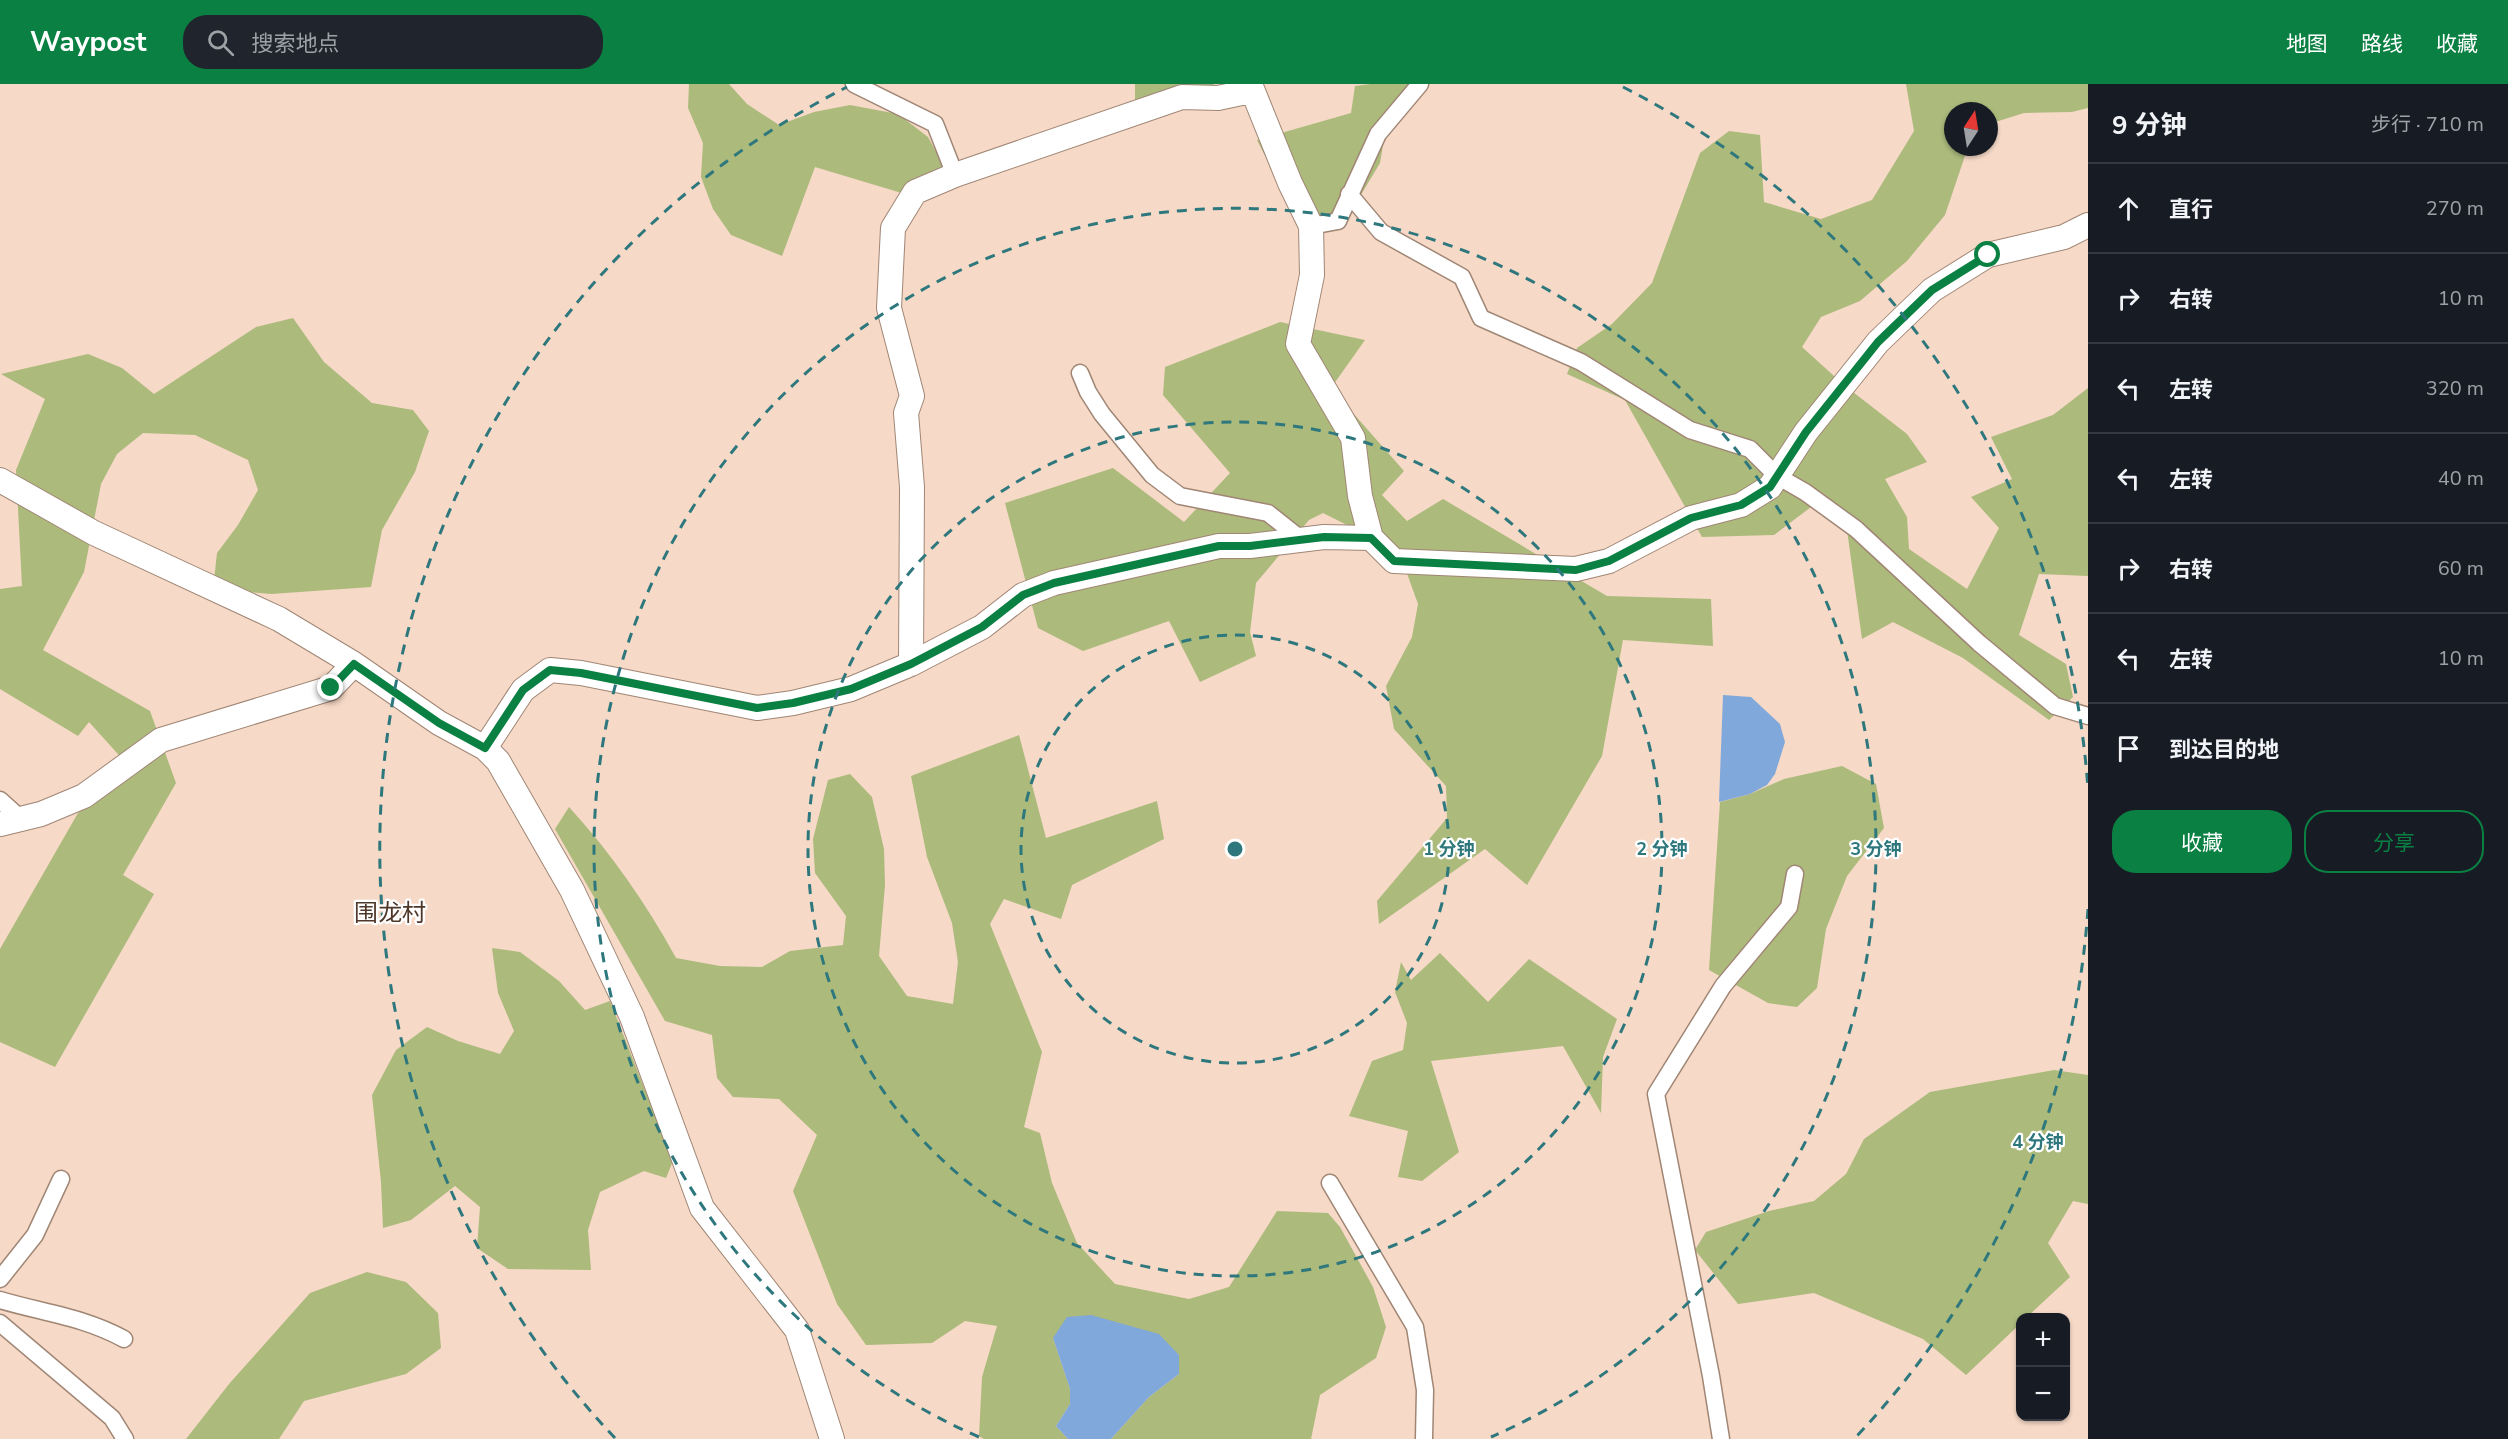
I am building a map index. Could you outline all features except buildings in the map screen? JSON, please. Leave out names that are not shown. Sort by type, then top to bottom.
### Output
[{"type":"street","points":[[854,84],[935,124],[955,175]]},
{"type":"street","points":[[1311,226],[1338,221],[1378,134],[1420,84]]},
{"type":"street","points":[[911,664],[912,487],[906,413],[912,396],[889,308],[893,228],[915,192],[955,175],[1182,96],[1218,98],[1251,88],[1290,183],[1311,226],[1312,275],[1298,344],[1353,438],[1360,495],[1371,538],[1394,561],[1576,570],[1609,561],[1691,518],[1741,505],[1774,482],[1806,432],[1878,342],[1932,290],[1988,255],[2064,237],[2088,225]]},
{"type":"street","points":[[1349,194],[1381,232],[1461,277],[1481,318],[1581,362],[1690,430],[1750,449],[1774,482],[1805,492],[1856,529],[1980,644],[2055,706],[2088,716]]},
{"type":"street","points":[[1080,373],[1102,414],[1152,475],[1180,496],[1268,513],[1302,540]]},
{"type":"street","points":[[0,480],[94,533],[279,619],[354,664],[439,723],[485,748],[498,761],[572,890],[627,1006],[702,1208],[797,1330],[832,1439]]},
{"type":"street","points":[[485,748],[523,690],[550,670],[581,673],[757,708],[793,703],[851,689],[911,664],[982,627],[1023,595],[1054,583],[1219,546],[1250,546],[1324,537],[1371,538]]},
{"type":"street","points":[[0,800],[10,821],[41,814],[84,796],[161,740],[331,688],[354,664]]},
{"type":"street","points":[[1720,1439],[1711,1376],[1656,1094],[1723,986],[1789,906],[1796,874]]},
{"type":"street","points":[[0,1279],[35,1235],[61,1179]]},
{"type":"street","points":[[1330,1183],[1415,1327],[1425,1390],[1424,1439]]},
{"type":"street","points":[[0,1300],[99,1325],[124,1339]]},
{"type":"street","points":[[0,1323],[112,1418],[124,1439]]},
{"type":"green space","points":[[689,84],[729,84],[747,104],[779,125],[814,112],[850,105],[898,114],[928,137],[956,188],[925,200],[815,167],[782,256],[731,235],[713,209],[701,177],[703,143],[688,108]]},
{"type":"green space","points":[[1135,84],[1215,84],[1135,116]]},
{"type":"green space","points":[[1412,84],[1389,110],[1380,163],[1340,230],[1304,233],[1257,140],[1351,113],[1355,86]]},
{"type":"green space","points":[[1906,84],[2088,84],[2088,108],[2072,112],[2024,113],[1998,121],[1998,102],[1944,102],[1944,156],[1965,156],[1945,215],[1907,261],[1860,301],[1821,317],[1802,347],[1844,385],[1907,434],[1927,462],[1885,479],[1907,517],[1909,549],[1967,589],[1999,528],[1971,497],[2012,479],[1991,437],[2053,415],[2088,388],[2088,576],[2039,574],[2019,635],[2066,664],[2073,697],[2049,720],[1963,658],[1893,622],[1862,639],[1847,530],[1811,507],[1774,535],[1702,537],[1625,400],[1567,374],[1577,348],[1612,324],[1652,283],[1700,153],[1729,131],[1760,135],[1764,202],[1821,219],[1872,200],[1914,131]]},
{"type":"green space","points":[[293,318],[324,362],[372,403],[413,410],[429,431],[415,472],[382,530],[371,587],[271,594],[213,589],[217,553],[238,525],[258,490],[248,460],[195,435],[143,433],[117,454],[101,484],[84,572],[43,650],[150,711],[176,783],[123,875],[154,894],[55,1067],[0,1042],[0,949],[78,813],[136,774],[89,722],[78,736],[0,689],[0,589],[22,586],[16,470],[45,399],[1,374],[88,354],[122,368],[154,394],[256,327]]},
{"type":"green space","points":[[1280,322],[1365,340],[1331,388],[1404,471],[1382,495],[1407,521],[1443,499],[1607,596],[1711,599],[1713,646],[1623,640],[1602,756],[1527,885],[1485,849],[1379,924],[1377,901],[1447,818],[1446,786],[1394,729],[1386,686],[1412,637],[1418,604],[1399,551],[1323,513],[1309,520],[1256,583],[1250,632],[1256,656],[1200,682],[1169,621],[1083,651],[1038,628],[1005,503],[1113,468],[1184,522],[1230,473],[1163,395],[1165,367]]},
{"type":"green space","points":[[1019,735],[1046,838],[1157,801],[1164,839],[1072,885],[1061,919],[1004,899],[990,924],[1042,1052],[1024,1127],[1040,1133],[1052,1183],[1077,1243],[1115,1284],[1189,1299],[1229,1287],[1277,1211],[1328,1213],[1340,1227],[1373,1287],[1386,1327],[1376,1358],[1320,1395],[1311,1439],[1111,1439],[1149,1397],[1179,1374],[1053,1338],[1070,1389],[1070,1404],[1056,1426],[1068,1439],[984,1439],[979,1436],[982,1377],[997,1326],[965,1321],[932,1343],[866,1345],[837,1304],[793,1191],[817,1135],[779,1099],[733,1097],[717,1078],[712,1035],[665,1021],[555,829],[569,807],[627,879],[676,958],[720,966],[762,967],[790,951],[843,945],[846,916],[815,873],[813,839],[828,780],[850,774],[872,797],[884,849],[885,885],[879,956],[907,996],[953,1004],[958,962],[952,923],[927,857],[911,776]]},
{"type":"green space","points":[[1842,766],[1876,784],[1884,828],[1847,876],[1826,929],[1817,988],[1797,1007],[1768,1003],[1709,970],[1720,802],[1750,794],[1784,779]]},
{"type":"green space","points":[[492,948],[520,952],[559,981],[585,1010],[610,1001],[673,1161],[666,1178],[644,1171],[600,1192],[588,1230],[591,1270],[508,1269],[477,1248],[480,1207],[455,1186],[411,1220],[383,1228],[372,1095],[396,1050],[427,1027],[458,1041],[500,1054],[514,1031],[498,993]]},
{"type":"green space","points":[[1440,953],[1488,1002],[1529,959],[1617,1019],[1603,1057],[1601,1113],[1563,1046],[1431,1061],[1459,1152],[1422,1181],[1398,1177],[1408,1131],[1349,1116],[1372,1061],[1403,1050],[1407,1023],[1395,992],[1401,962],[1411,980]]},
{"type":"green space","points":[[2054,1070],[2088,1075],[2088,1204],[2073,1201],[2048,1243],[2070,1277],[2031,1313],[2016,1313],[2016,1328],[1966,1375],[1923,1339],[1814,1293],[1738,1304],[1695,1250],[1706,1232],[1769,1211],[1814,1201],[1846,1174],[1864,1139],[1930,1092]]},
{"type":"green space","points":[[367,1272],[406,1282],[438,1313],[441,1348],[406,1374],[304,1401],[279,1439],[186,1439],[229,1384],[310,1293]]},
{"type":"water","points":[[1723,695],[1751,697],[1780,724],[1785,742],[1775,774],[1767,785],[1750,794],[1719,802]]},
{"type":"water","points":[[1091,1315],[1159,1334],[1179,1355],[1179,1374],[1149,1397],[1111,1439],[1068,1439],[1056,1426],[1070,1404],[1070,1389],[1053,1338],[1067,1317]]},
{"type":"district","name":"围龙村","points":[[390,913]]},
{"type":"route","points":[[331,688],[354,664],[439,723],[485,748],[523,690],[550,670],[581,673],[706,700],[757,708],[793,703],[851,689],[911,664],[982,627],[1023,595],[1054,583],[1219,546],[1250,546],[1324,537],[1371,538],[1394,561],[1576,570],[1609,561],[1691,518],[1741,505],[1770,487],[1806,432],[1878,342],[1932,290],[1988,255]]}]
